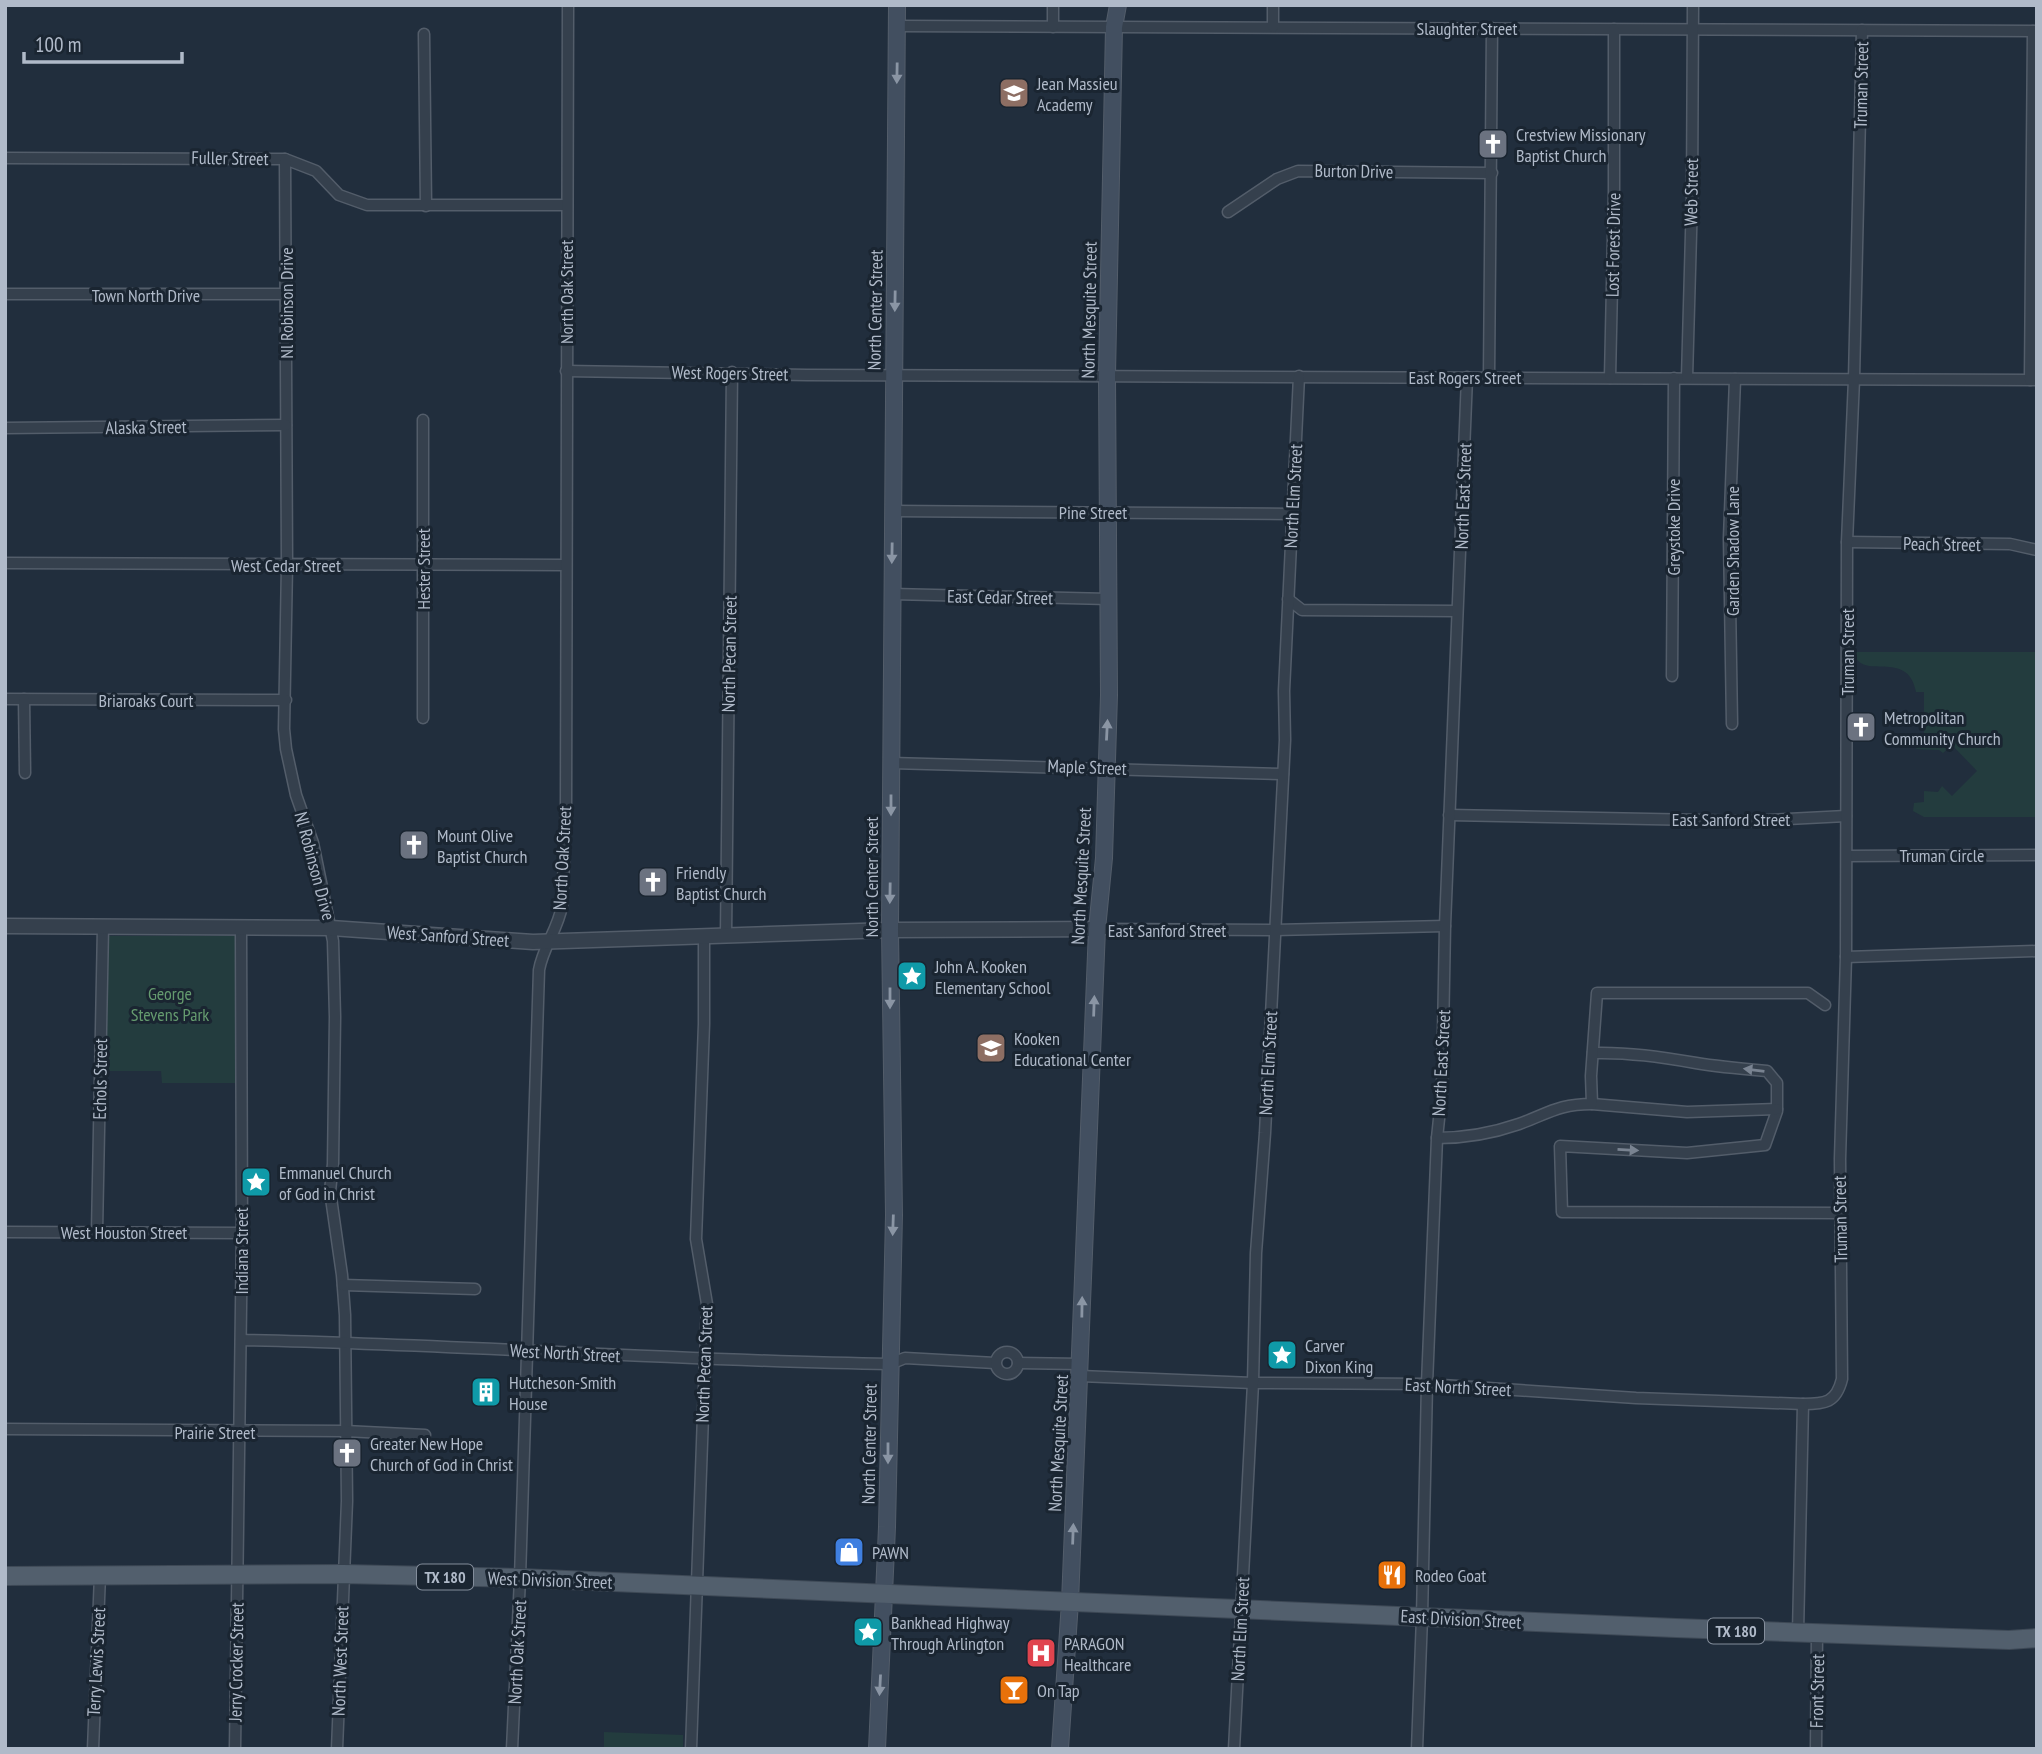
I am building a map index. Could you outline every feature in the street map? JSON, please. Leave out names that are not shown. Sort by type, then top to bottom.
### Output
[{"type":"main road","name":"North Center Street","points":[[877,1749],[885,1593],[894,1215],[890,930],[897,5]]},
{"type":"main road","name":"North Mesquite Street","points":[[1060,1749],[1070,1602],[1097,929],[1104,858],[1109,695],[1107,375],[1114,27],[1118,5]]},
{"type":"main road","name":"West Division Street","points":[[5,1576],[343,1574],[520,1578],[885,1593]]},
{"type":"main road","name":"East Division Street","points":[[885,1593],[1817,1634],[2009,1640],[2037,1638]]},
{"type":"street","name":"North Oak Street","points":[[512,1749],[539,970],[542,954],[562,906],[566,802],[568,5]]},
{"type":"street","points":[[1053,5],[1053,27]]},
{"type":"street","points":[[1273,5],[1273,27]]},
{"type":"street","name":"Web Street","points":[[1686,378],[1693,5]]},
{"type":"street","name":"Slaughter Street","points":[[897,26],[2035,31]]},
{"type":"street","points":[[1489,377],[1492,28]]},
{"type":"street","name":"Lost Forest Drive","points":[[1610,378],[1614,29]]},
{"type":"street","name":"Truman Street","points":[[1834,1398],[1842,1379],[1840,1159],[1846,957],[1847,542],[1854,379],[1862,30]]},
{"type":"street","points":[[2034,380],[2035,31]]},
{"type":"street","points":[[424,34],[426,206]]},
{"type":"street","name":"Fuller Street","points":[[5,158],[285,159],[316,171],[340,195],[367,205],[567,205]]},
{"type":"street","name":"Nl Robinson Drive","points":[[285,159],[286,750],[296,795],[313,843],[331,928],[335,1017],[333,1164],[330,1191],[343,1285],[345,1341],[347,1501],[343,1574]]},
{"type":"street","name":"Burton Drive","points":[[1228,212],[1277,179],[1298,171],[1492,173]]},
{"type":"street","name":"Town North Drive","points":[[5,294],[286,295]]},
{"type":"street","name":"West Rogers Street","points":[[566,371],[894,374]]},
{"type":"street","name":"North Pecan Street","points":[[726,936],[732,372]]},
{"type":"street","name":"East Rogers Street","points":[[894,374],[2034,380]]},
{"type":"street","name":"North Elm Street","points":[[1234,1749],[1253,1383],[1255,1253],[1265,1133],[1285,740],[1284,691],[1299,376]]},
{"type":"street","name":"North East Street","points":[[1417,1749],[1427,1384],[1437,1138],[1442,1090],[1445,926],[1467,377]]},
{"type":"street","name":"Greystoke Drive","points":[[1672,676],[1674,378]]},
{"type":"street","name":"Garden Shadow Lane","points":[[1732,724],[1729,538],[1735,379]]},
{"type":"street","name":"Hester Street","points":[[423,420],[423,718]]},
{"type":"street","name":"Alaska Street","points":[[5,428],[286,425]]},
{"type":"street","name":"Pine Street","points":[[893,511],[1293,514]]},
{"type":"street","name":"Peach Street","points":[[1847,542],[2010,544],[2037,550]]},
{"type":"street","name":"West Cedar Street","points":[[5,563],[566,565]]},
{"type":"street","name":"East Cedar Street","points":[[892,594],[1109,599]]},
{"type":"street","points":[[1288,599],[1302,610],[1457,611]]},
{"type":"street","name":"Briaroaks Court","points":[[5,699],[286,701]]},
{"type":"street","points":[[24,699],[25,773]]},
{"type":"street","name":"Maple Street","points":[[891,763],[1283,774]]},
{"type":"street","name":"East Sanford Street","points":[[1449,815],[1749,821],[1846,816]]},
{"type":"street","name":"Truman Circle","points":[[1847,856],[2037,855]]},
{"type":"street","name":"West Sanford Street","points":[[5,926],[331,928],[533,942],[890,930]]},
{"type":"street","name":"Echols Street","points":[[97,1232],[103,926]]},
{"type":"street","name":"East Sanford Street","points":[[890,930],[1275,930],[1445,926]]},
{"type":"street","name":"Indiana Street","points":[[237,1574],[242,1233],[241,928]]},
{"type":"street","name":"North Pecan Street","points":[[691,1749],[707,1304],[696,1239],[704,1024],[704,937]]},
{"type":"street","points":[[1846,957],[2037,951]]},
{"type":"street","points":[[1592,1104],[1597,993],[1808,993],[1825,1005]]},
{"type":"street","points":[[1593,1053],[1660,1056],[1768,1072],[1777,1083],[1777,1110],[1765,1145],[1687,1153],[1560,1146],[1562,1212],[1840,1213]]},
{"type":"street","points":[[1437,1138],[1464,1138],[1517,1125],[1568,1104],[1687,1112],[1777,1110]]},
{"type":"street","name":"West Houston Street","points":[[5,1232],[242,1233]]},
{"type":"street","points":[[343,1285],[475,1289]]},
{"type":"street","name":"West North Street","points":[[241,1339],[345,1341],[704,1359],[890,1364]]},
{"type":"street","name":"East North Street","points":[[890,1364],[905,1358],[995,1363],[999,1355],[1006,1352],[1013,1354],[1018,1363],[1253,1383],[1427,1384],[1636,1398],[1803,1404],[1822,1404],[1834,1398]]},
{"type":"street","points":[[1798,1633],[1803,1404]]},
{"type":"street","name":"Prairie Street","points":[[5,1429],[345,1431],[425,1436]]},
{"type":"street","name":"Jerry Crocker Street","points":[[235,1749],[237,1574]]},
{"type":"street","name":"North West Street","points":[[337,1749],[343,1574]]},
{"type":"street","name":"Terry Lewis Street","points":[[93,1749],[100,1575]]},
{"type":"street","name":"Front Street","points":[[1816,1749],[1817,1634]]},
{"type":"green space","points":[[1854,652],[2037,652],[2037,817],[1924,817],[1913,811],[1914,803],[1924,802],[1924,791],[1938,792],[1942,786],[1952,796],[1977,771],[1952,745],[1943,753],[1939,750],[1916,749],[1924,746],[1924,692],[1916,692],[1911,679],[1904,671],[1865,665],[1858,661]]},
{"type":"green space","name":"George Stevens Park","points":[[105,936],[236,936],[236,1083],[162,1083],[161,1071],[105,1071]]},
{"type":"green space","points":[[604,1732],[683,1735],[683,1749],[604,1749]]},
{"type":"place","name":"Jean Massieu Academy","points":[[1014,93]]},
{"type":"place","name":"Crestview Missionary Baptist Church","points":[[1493,144]]},
{"type":"place","name":"Metropolitan Community Church","points":[[1861,727]]},
{"type":"place","name":"Mount Olive Baptist Church","points":[[414,845]]},
{"type":"place","name":"Friendly Baptist Church","points":[[653,882]]},
{"type":"place","name":"John A. Kooken Elementary School","points":[[912,976]]},
{"type":"place","name":"Kooken Educational Center","points":[[991,1048]]},
{"type":"place","name":"Emmanuel Church of God in Christ","points":[[256,1182]]},
{"type":"place","name":"Carver Dixon King","points":[[1282,1355]]},
{"type":"place","name":"Hutcheson-Smith House","points":[[486,1392]]},
{"type":"place","name":"Greater New Hope Church of God in Christ","points":[[347,1453]]},
{"type":"place","name":"PAWN","points":[[849,1552]]},
{"type":"place","name":"Rodeo Goat","points":[[1392,1575]]},
{"type":"place","name":"Bankhead Highway Through Arlington","points":[[868,1632]]},
{"type":"place","name":"PARAGON Healthcare","points":[[1041,1653]]},
{"type":"place","name":"On Tap","points":[[1014,1690]]}]
